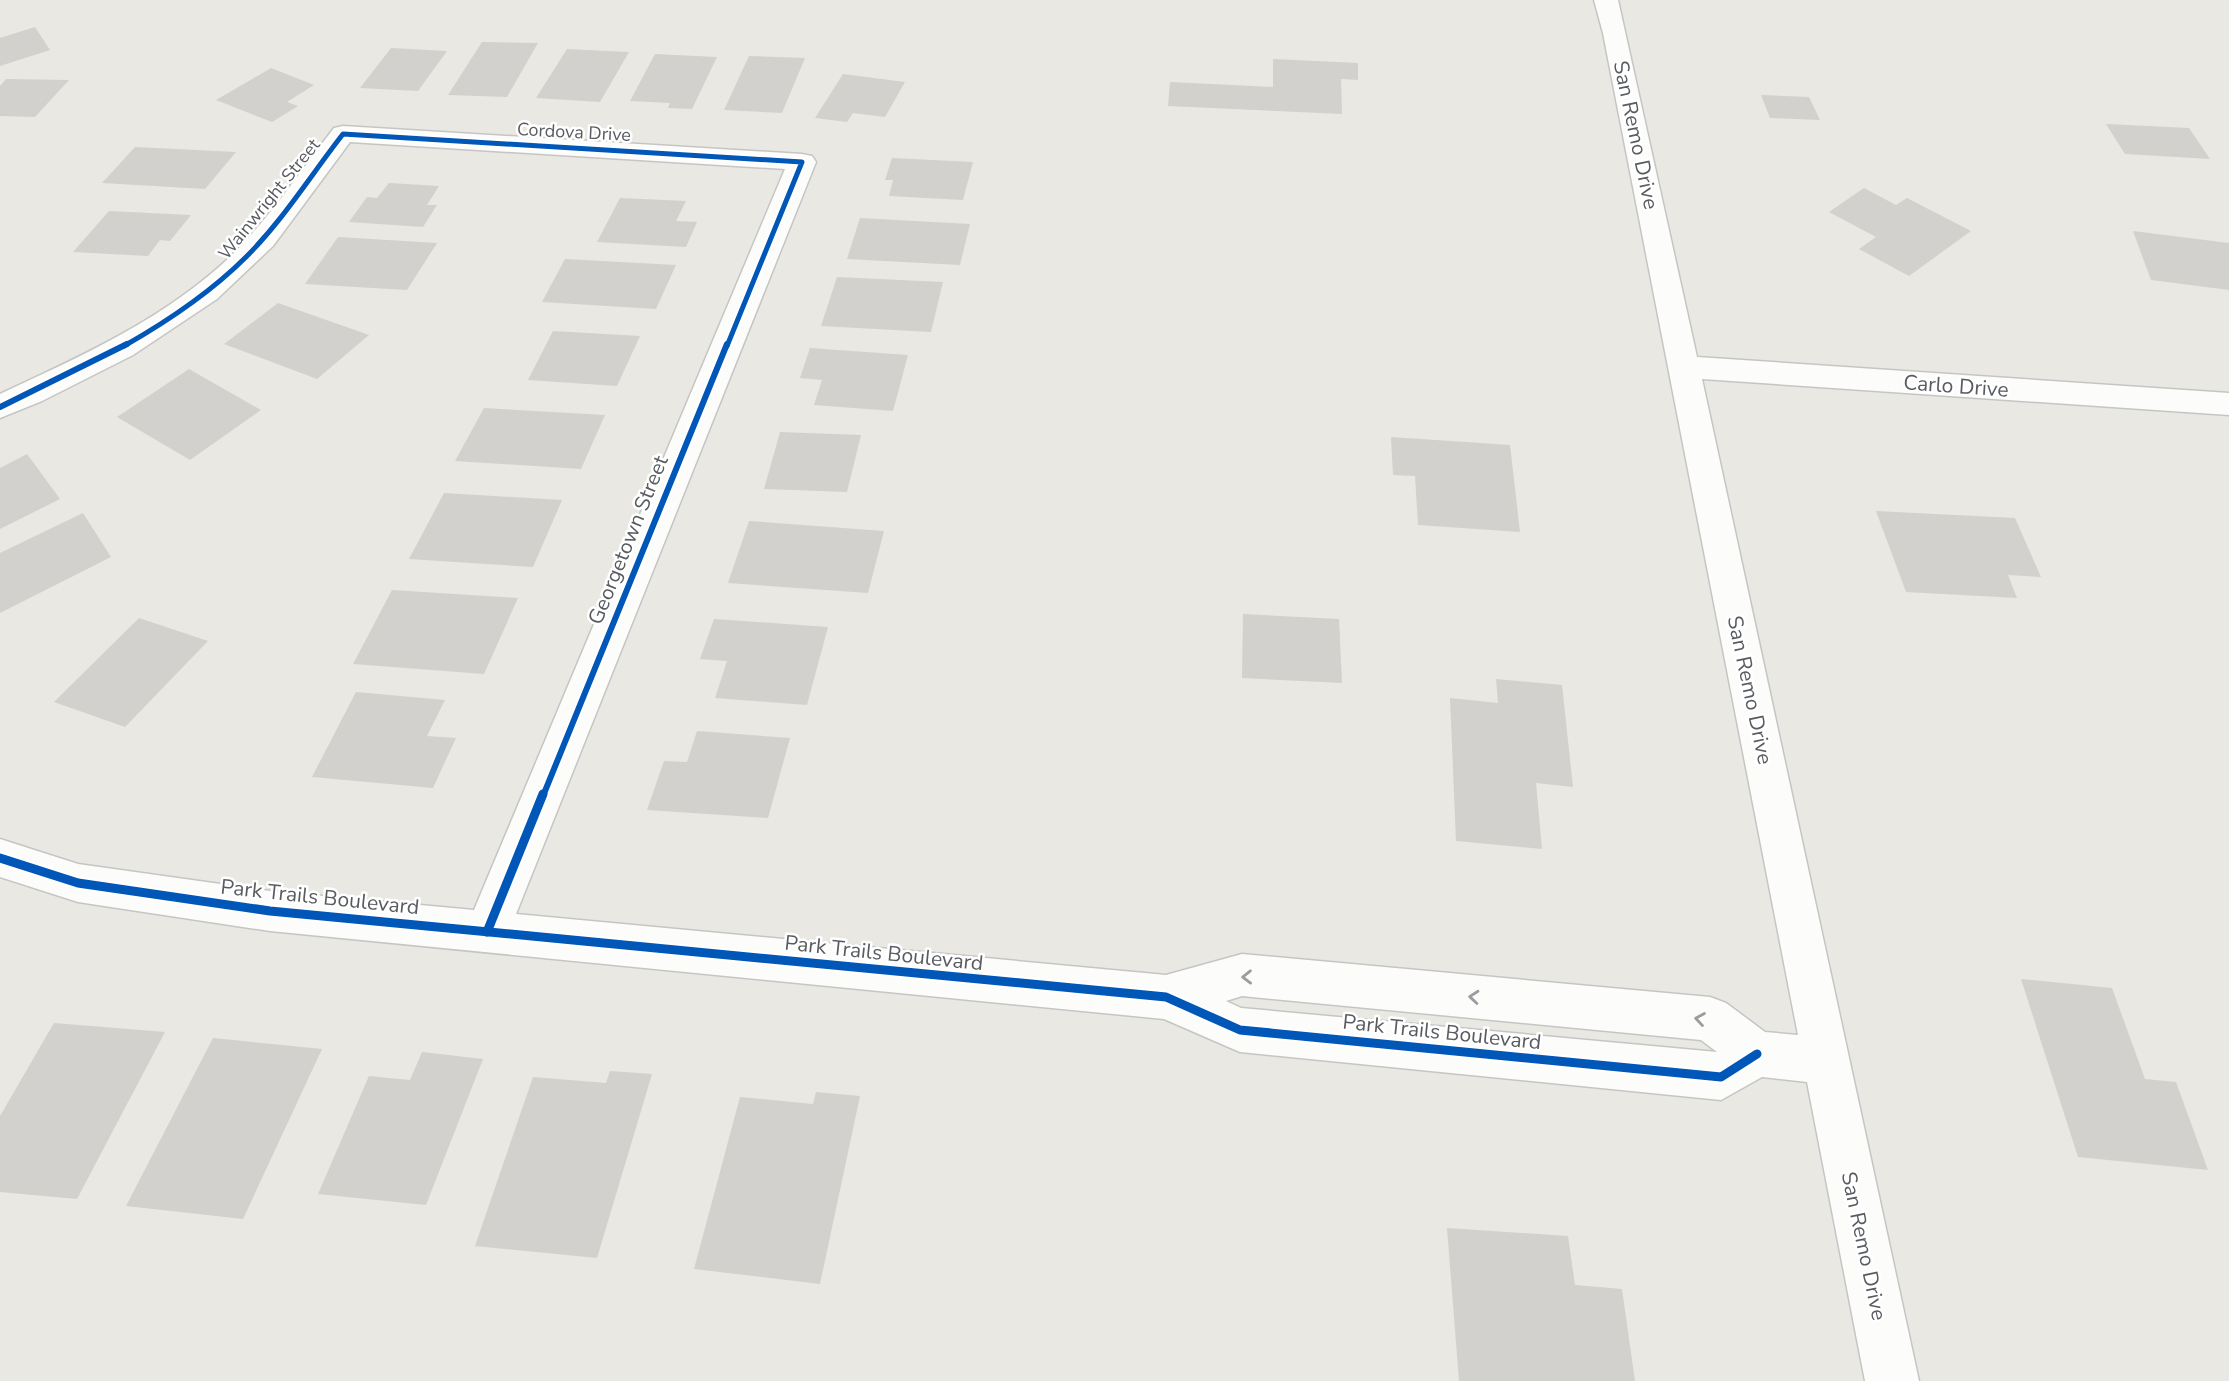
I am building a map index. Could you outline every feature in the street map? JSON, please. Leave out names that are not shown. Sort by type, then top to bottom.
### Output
[{"type":"street","name":"San Remo Drive","points":[[1605,0],[1615,33],[1892,1381]]},
{"type":"street","name":"Cordova Drive","points":[[343,134],[802,162]]},
{"type":"street","name":"Wainwright Street","points":[[0,407],[124,347],[207,292],[235,268],[257,243],[343,134]]},
{"type":"street","name":"Georgetown Street","points":[[487,932],[802,162]]},
{"type":"street","name":"Carlo Drive","points":[[1684,367],[2229,404]]},
{"type":"street","name":"Park Trails Boulevard","points":[[0,858],[78,883],[270,911],[1166,997],[1240,1030],[1721,1077],[1757,1054],[1826,1061]]},
{"type":"building","points":[[35,27],[50,50],[0,66],[0,38]]},
{"type":"building","points":[[482,42],[538,43],[507,97],[448,95]]},
{"type":"building","points":[[391,48],[447,51],[418,91],[360,88]]},
{"type":"building","points":[[567,49],[629,52],[600,102],[536,98]]},
{"type":"building","points":[[655,54],[717,57],[692,109],[668,108],[670,103],[630,101]]},
{"type":"building","points":[[749,56],[805,58],[782,113],[724,110]]},
{"type":"building","points":[[1273,59],[1358,63],[1358,80],[1341,79],[1342,114],[1168,106],[1170,82],[1273,87]]},
{"type":"building","points":[[271,68],[314,85],[287,102],[298,106],[272,122],[216,100]]},
{"type":"building","points":[[843,74],[905,82],[885,117],[853,113],[847,122],[815,118]]},
{"type":"building","points":[[6,79],[69,80],[35,117],[0,116],[0,86]]},
{"type":"building","points":[[1761,95],[1809,97],[1820,120],[1770,118]]},
{"type":"building","points":[[2106,124],[2189,128],[2210,159],[2125,154]]},
{"type":"building","points":[[135,147],[236,152],[205,189],[102,183]]},
{"type":"building","points":[[892,158],[973,162],[963,200],[889,196],[893,180],[885,180]]},
{"type":"building","points":[[389,183],[439,186],[427,205],[437,205],[423,227],[349,222],[367,197],[377,198]]},
{"type":"building","points":[[1864,188],[1896,205],[1907,198],[1971,231],[1909,276],[1859,249],[1876,237],[1829,212]]},
{"type":"building","points":[[620,198],[686,201],[676,221],[697,222],[686,247],[597,242]]},
{"type":"building","points":[[109,211],[191,215],[170,241],[160,240],[148,256],[73,252]]},
{"type":"building","points":[[860,218],[970,224],[960,265],[847,259]]},
{"type":"building","points":[[2133,231],[2229,243],[2229,290],[2151,280]]},
{"type":"building","points":[[338,237],[437,243],[407,290],[305,284]]},
{"type":"building","points":[[565,259],[676,265],[656,309],[542,302]]},
{"type":"building","points":[[837,277],[943,282],[931,332],[821,326]]},
{"type":"building","points":[[278,303],[369,335],[317,379],[224,344]]},
{"type":"building","points":[[553,331],[640,336],[617,386],[528,380]]},
{"type":"building","points":[[810,348],[908,355],[893,411],[814,405],[822,380],[800,378]]},
{"type":"building","points":[[189,369],[261,410],[190,460],[117,417]]},
{"type":"building","points":[[484,408],[605,415],[581,469],[455,461]]},
{"type":"building","points":[[780,432],[861,435],[847,492],[764,489]]},
{"type":"building","points":[[1391,437],[1510,445],[1520,532],[1418,525],[1415,476],[1393,475]]},
{"type":"building","points":[[27,454],[60,499],[0,529],[0,468]]},
{"type":"building","points":[[444,493],[562,500],[533,567],[409,559]]},
{"type":"building","points":[[1876,511],[2015,518],[2041,577],[2008,575],[2017,598],[1906,592]]},
{"type":"building","points":[[83,513],[111,557],[0,613],[0,553]]},
{"type":"building","points":[[749,521],[884,531],[868,593],[728,583]]},
{"type":"building","points":[[392,590],[518,598],[484,674],[353,664]]},
{"type":"building","points":[[1243,614],[1339,619],[1342,683],[1242,678]]},
{"type":"building","points":[[139,618],[208,641],[125,727],[54,702]]},
{"type":"building","points":[[714,619],[828,627],[807,705],[715,698],[727,661],[700,659]]},
{"type":"building","points":[[1496,679],[1562,685],[1573,787],[1536,783],[1542,849],[1456,841],[1450,698],[1498,703]]},
{"type":"building","points":[[356,692],[445,700],[427,736],[456,738],[433,788],[312,777]]},
{"type":"building","points":[[697,731],[790,738],[768,818],[647,810],[664,761],[687,762]]},
{"type":"building","points":[[2021,979],[2112,988],[2145,1079],[2176,1082],[2208,1170],[2078,1157]]},
{"type":"building","points":[[54,1023],[165,1032],[77,1199],[0,1192],[0,1116]]},
{"type":"building","points":[[213,1038],[322,1049],[243,1219],[126,1206]]},
{"type":"building","points":[[422,1052],[483,1059],[426,1205],[318,1194],[369,1076],[410,1080]]},
{"type":"building","points":[[610,1071],[652,1074],[597,1258],[475,1246],[533,1077],[606,1083]]},
{"type":"building","points":[[816,1092],[860,1096],[820,1284],[694,1269],[740,1097],[813,1104]]},
{"type":"building","points":[[1447,1228],[1568,1236],[1575,1285],[1622,1289],[1635,1381],[1459,1381]]},
{"type":"cycle path","points":[[0,407],[122,348],[207,292],[262,240],[343,134],[802,162],[487,932]]},
{"type":"cycle path","points":[[0,858],[78,883],[270,911],[1166,997],[1240,1030],[1721,1077],[1757,1054]]}]
